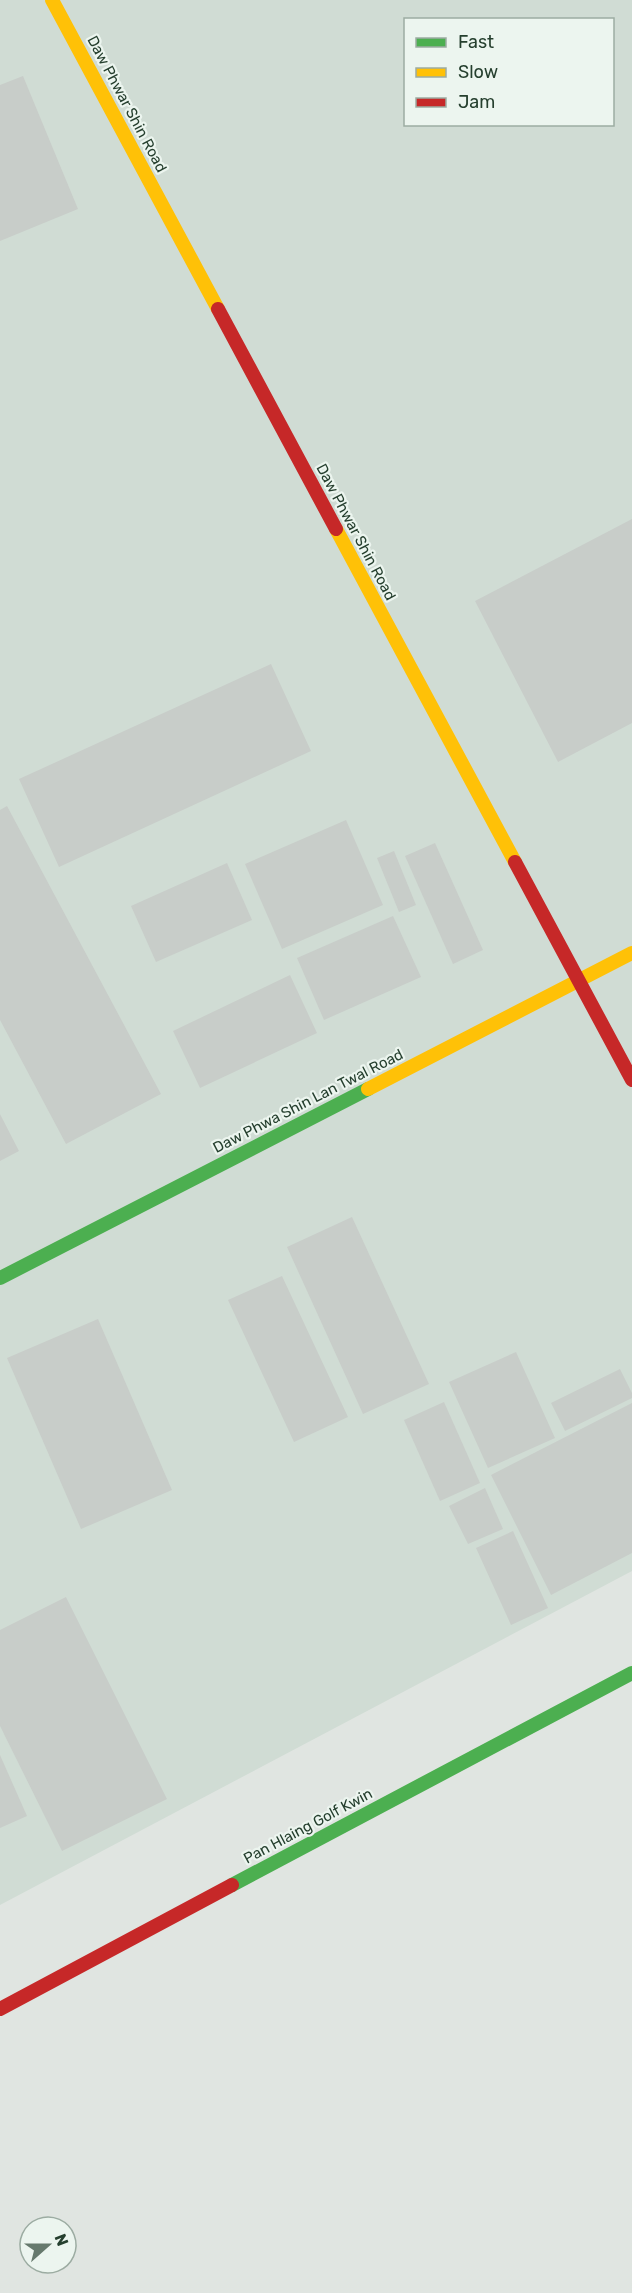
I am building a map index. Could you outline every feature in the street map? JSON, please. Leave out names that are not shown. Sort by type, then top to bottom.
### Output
[{"type":"street","name":"Daw Phwar Shin Road","points":[[52,0],[632,1080]]},
{"type":"street","name":"Daw Phwa Shin Lan Twal Road","points":[[0,1278],[632,953]]},
{"type":"street","name":"Pan Hlaing Golf Kwin","points":[[0,2009],[632,1673]]},
{"type":"shaded area","points":[[0,0],[632,0],[632,1571],[0,1905]]},
{"type":"building","points":[[23,76],[78,209],[0,241],[0,85]]},
{"type":"building","points":[[632,519],[632,723],[558,762],[475,601]]},
{"type":"building","points":[[271,664],[311,751],[59,867],[19,779]]},
{"type":"building","points":[[7,806],[161,1094],[66,1144],[0,1020],[0,810]]},
{"type":"building","points":[[346,820],[383,905],[282,949],[245,864]]},
{"type":"building","points":[[435,843],[483,950],[453,964],[405,856]]},
{"type":"building","points":[[394,851],[416,905],[399,912],[377,858]]},
{"type":"building","points":[[227,863],[252,920],[156,962],[131,906]]},
{"type":"building","points":[[393,916],[421,977],[324,1020],[297,958]]},
{"type":"building","points":[[290,975],[317,1033],[200,1088],[173,1031]]},
{"type":"building","points":[[0,1114],[19,1151],[0,1161]]},
{"type":"building","points":[[352,1217],[429,1384],[363,1414],[287,1247]]},
{"type":"building","points":[[282,1276],[348,1417],[294,1442],[228,1300]]},
{"type":"building","points":[[98,1319],[172,1490],[81,1529],[7,1358]]},
{"type":"building","points":[[516,1352],[555,1438],[488,1468],[449,1382]]},
{"type":"building","points":[[620,1369],[632,1393],[632,1398],[565,1431],[551,1403]]},
{"type":"building","points":[[444,1402],[480,1483],[440,1501],[404,1420]]},
{"type":"building","points":[[632,1403],[632,1553],[551,1595],[491,1475]]},
{"type":"building","points":[[485,1488],[503,1529],[468,1544],[449,1506]]},
{"type":"building","points":[[513,1531],[548,1608],[511,1625],[476,1548]]},
{"type":"building","points":[[66,1597],[167,1799],[62,1851],[0,1726],[0,1630]]},
{"type":"building","points":[[0,1755],[27,1816],[0,1828]]},
{"type":"traffic: fast","points":[[0,1278],[368,1089]]},
{"type":"traffic: fast","points":[[232,1885],[632,1673]]},
{"type":"traffic: slow","points":[[52,0],[218,309]]},
{"type":"traffic: slow","points":[[336,529],[515,862]]},
{"type":"traffic: slow","points":[[368,1089],[632,953]]},
{"type":"traffic: jam","points":[[218,309],[336,529]]},
{"type":"traffic: jam","points":[[515,862],[632,1080]]},
{"type":"traffic: jam","points":[[0,2009],[232,1885]]}]
